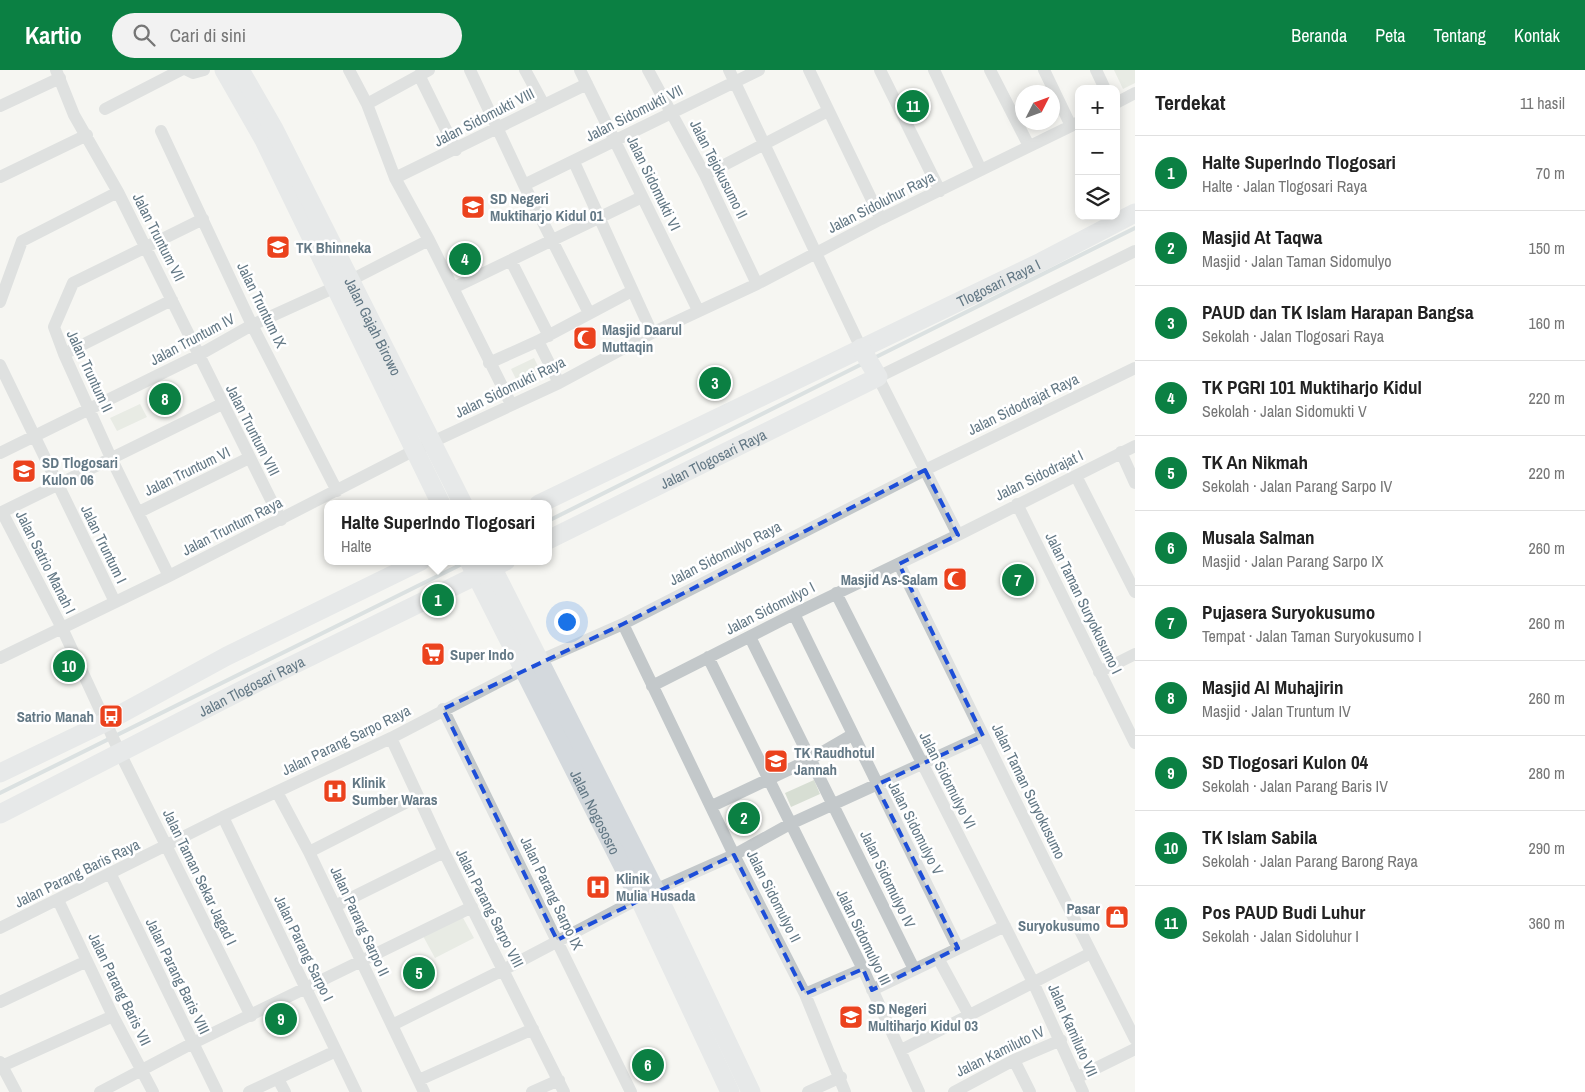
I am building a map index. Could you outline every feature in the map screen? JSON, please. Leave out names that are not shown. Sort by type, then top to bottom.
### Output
[{"type":"street","points":[[105,108],[181,70]]},
{"type":"street","points":[[187,70],[193,73],[204,70]]},
{"type":"street","name":"Jalan Gajah Birowo","points":[[224,70],[248,97]]},
{"type":"street","name":"Jalan Gajah Birowo","points":[[240,70],[248,97],[344,284],[432,442],[460,500]]},
{"type":"street","points":[[350,70],[367,104],[395,178],[429,240],[511,404]]},
{"type":"street","points":[[470,70],[499,128],[524,186],[589,312]]},
{"type":"street","points":[[526,70],[544,104]]},
{"type":"street","name":"Jalan Sidomukti VI","points":[[580,70],[698,310]]},
{"type":"street","name":"Jalan Tejokusumo II","points":[[648,70],[705,175],[757,284]]},
{"type":"street","name":"Jalan Sidomukti VII","points":[[524,186],[673,113],[732,76],[759,70]]},
{"type":"street","points":[[809,70],[881,219]]},
{"type":"street","points":[[934,70],[981,170]]},
{"type":"street","points":[[990,70],[1029,146]]},
{"type":"street","points":[[1044,70],[1075,124]]},
{"type":"street","points":[[1096,70],[1103,85]]},
{"type":"street","points":[[367,104],[424,72],[456,150]]},
{"type":"street","points":[[886,72],[940,191]]},
{"type":"street","points":[[0,106],[58,74]]},
{"type":"street","name":"Jalan Truntum VII","points":[[58,74],[74,115],[118,192],[172,300],[197,356]]},
{"type":"street","points":[[732,76],[862,350],[958,535]]},
{"type":"street","name":"Jalan Sidomukti VIII","points":[[395,178],[456,150],[587,84]]},
{"type":"street","points":[[1120,101],[1135,94]]},
{"type":"street","points":[[705,175],[828,111]]},
{"type":"street","name":"Jalan Sidoluhur Raya","points":[[698,310],[757,284],[881,219],[1075,124]]},
{"type":"street","name":"Jalan Truntum IX","points":[[161,131],[252,325],[337,491]]},
{"type":"street","points":[[0,177],[87,135]]},
{"type":"street","points":[[574,162],[652,333]]},
{"type":"street","points":[[0,302],[22,241],[118,192]]},
{"type":"street","points":[[453,288],[642,197]]},
{"type":"street","name":"Tlogosari Raya I","points":[[862,350],[1135,214]]},
{"type":"street","name":"Jalan Truntum II","points":[[169,576],[54,331],[70,286],[203,219]]},
{"type":"street","name":"Jalan Truntum IV","points":[[0,453],[197,356],[252,325],[344,284],[429,240]]},
{"type":"street","points":[[876,375],[1135,251]]},
{"type":"street","points":[[511,261],[544,339],[559,383]]},
{"type":"street","name":"Jalan Gajah Birowo","points":[[344,284],[415,450],[439,500]]},
{"type":"street","points":[[489,363],[544,339],[589,312],[632,291]]},
{"type":"street","points":[[64,354],[172,300]]},
{"type":"street","name":"Jalan Sidomukti Raya","points":[[415,450],[559,383],[698,310]]},
{"type":"street","points":[[547,500],[862,350]]},
{"type":"street","name":"Jalan Truntum VIII","points":[[197,356],[281,520]]},
{"type":"street","name":"Jalan Truntum I","points":[[0,365],[115,602]]},
{"type":"street","name":"Jalan Sidodrajat Raya","points":[[924,470],[1135,368]]},
{"type":"street","name":"Jalan Tlogosari Raya","points":[[552,538],[876,375]]},
{"type":"street","points":[[1,512],[222,404]]},
{"type":"street","name":"Jalan Sidodrajat I","points":[[958,535],[1135,446]]},
{"type":"street","name":"Jalan Truntum Raya","points":[[2,653],[62,628],[169,576],[415,450]]},
{"type":"street","points":[[1121,452],[1135,483]]},
{"type":"street","name":"Jalan Truntum VI","points":[[139,512],[249,458]]},
{"type":"street","name":"Jalan Sidomulyo Raya","points":[[531,665],[623,624],[924,470]]},
{"type":"street","points":[[1076,476],[1135,592]]},
{"type":"street","name":"Jalan Taman Suryokusumo I","points":[[1017,504],[1135,743]]},
{"type":"street","name":"Jalan Satrio Manah I","points":[[1,512],[62,628],[107,725]]},
{"type":"street","name":"Jalan Sidomulyo I","points":[[652,686],[836,593],[958,535]]},
{"type":"street","name":"Jalan Taman Suryokusumo","points":[[899,564],[1091,953],[1132,1025],[1135,1039]]},
{"type":"street","points":[[0,773],[107,725],[227,656],[413,565]]},
{"type":"street","name":"Jalan Tlogosari Raya","points":[[0,814],[119,751],[484,566]]},
{"type":"street","name":"Jalan Nogososro","points":[[484,566],[531,665],[647,894],[751,1092]]},
{"type":"street","name":"Jalan Sidomulyo VI","points":[[836,593],[1033,982]]},
{"type":"street","name":"Jalan Sidomulyo V","points":[[794,614],[876,785],[958,948]]},
{"type":"street","name":"Jalan Sidomulyo II","points":[[623,624],[734,855],[805,994],[815,1022],[841,1077],[845,1092]]},
{"type":"street","points":[[750,637],[809,760]]},
{"type":"street","points":[[1099,672],[1135,654]]},
{"type":"street","points":[[708,657],[769,778]]},
{"type":"street","name":"Jalan Parang Sarpo Raya","points":[[168,846],[223,817],[391,738],[443,709],[531,665]]},
{"type":"street","name":"Jalan Parang Sarpo IX","points":[[443,709],[631,1092]]},
{"type":"street","name":"Jalan Taman Sekar Jagad I","points":[[107,725],[251,1016]]},
{"type":"street","points":[[712,806],[809,760],[852,735]]},
{"type":"street","points":[[392,1025],[504,970],[557,940],[647,894],[734,855],[790,824],[983,736]]},
{"type":"street","name":"Jalan Parang Sarpo VIII","points":[[391,738],[417,797],[564,1092]]},
{"type":"street","name":"Jalan Sidomulyo IV","points":[[809,760],[833,804],[914,969]]},
{"type":"street","name":"Jalan Sidomulyo III","points":[[769,778],[863,969],[919,1092]]},
{"type":"street","name":"Jalan Parang Sarpo II","points":[[277,792],[309,852],[360,962],[424,1092]]},
{"type":"street","points":[[309,852],[417,797]]},
{"type":"street","name":"Jalan Parang Sarpo I","points":[[223,817],[356,1092]]},
{"type":"street","name":"Jalan Parang Baris Raya","points":[[0,928],[168,846]]},
{"type":"street","points":[[335,906],[444,852]]},
{"type":"street","name":"Jalan Parang Baris VIII","points":[[110,873],[217,1092]]},
{"type":"street","name":"Jalan Nogososro","points":[[647,894],[730,1092]]},
{"type":"street","name":"Jalan Parang Baris VII","points":[[58,900],[113,1016],[153,1092]]},
{"type":"street","points":[[100,1092],[193,1043],[472,907]]},
{"type":"street","points":[[872,990],[1005,926]]},
{"type":"street","points":[[901,1050],[1091,953]]},
{"type":"street","points":[[938,958],[970,1015]]},
{"type":"street","points":[[0,1002],[87,961]]},
{"type":"street","points":[[805,994],[863,969]]},
{"type":"street","name":"Jalan Kamiluto VII","points":[[1033,982],[1083,1092]]},
{"type":"street","points":[[16,1092],[1,1064],[113,1016]]},
{"type":"street","points":[[419,1080],[533,1028]]},
{"type":"street","name":"Jalan Kamiluto IV","points":[[954,1092],[975,1087],[1014,1060],[1061,1040]]},
{"type":"street","points":[[1076,1078],[1135,1049]]},
{"type":"street","points":[[249,1092],[336,1052]]},
{"type":"street","points":[[1014,1060],[1030,1092]]},
{"type":"street","points":[[808,1092],[841,1077]]},
{"type":"street","points":[[278,1079],[285,1092]]},
{"type":"street","points":[[532,1092],[559,1080]]},
{"type":"highlighted area","points":[[925,470],[958,535],[899,564],[983,736],[876,785],[958,948],[872,990],[863,969],[805,994],[734,855],[557,940],[443,709],[623,624]]},
{"type":"shaded area","points":[[1114,70],[1135,70],[1135,83],[1123,89]]},
{"type":"shaded area","points":[[534,358],[541,372],[518,383],[511,369]]},
{"type":"shaded area","points":[[140,404],[147,417],[117,431],[110,418]]},
{"type":"shaded area","points":[[814,780],[820,794],[791,807],[785,793]]},
{"type":"shaded area","points":[[462,916],[474,938],[435,958],[423,936]]},
{"type":"waterway","points":[[874,358],[1135,228]]},
{"type":"waterway","points":[[552,519],[864,363]]},
{"type":"waterway","points":[[0,793],[460,565]]},
{"type":"place","name":"Pos PAUD Budi Luhur","points":[[913,106]]},
{"type":"place","name":"SD Negeri Muktiharjo Kidul 01","points":[[473,207]]},
{"type":"place","name":"TK Bhinneka","points":[[278,247]]},
{"type":"place","name":"TK PGRI 101 Muktiharjo Kidul","points":[[465,259]]},
{"type":"place","name":"Masjid Daarul Muttaqin","points":[[585,338]]},
{"type":"place","name":"PAUD dan TK Islam Harapan Bangsa","points":[[715,383]]},
{"type":"place","name":"Masjid Al Muhajirin","points":[[165,399]]},
{"type":"place","name":"SD Tlogosari Kulon 06","points":[[24,471]]},
{"type":"place","name":"Masjid As-Salam","points":[[955,579]]},
{"type":"place","name":"Pujasera Suryokusumo","points":[[1018,580]]},
{"type":"place","name":"Halte SuperIndo Tlogosari","points":[[438,600]]},
{"type":"place","name":"Super Indo","points":[[433,654]]},
{"type":"place","name":"TK Islam Sabila","points":[[69,666]]},
{"type":"place","name":"Satrio Manah","points":[[111,716]]},
{"type":"place","name":"TK Raudhotul Jannah","points":[[776,761]]},
{"type":"place","name":"Klinik Sumber Waras","points":[[335,791]]},
{"type":"place","name":"Masjid At Taqwa","points":[[744,818]]},
{"type":"place","name":"Klinik Mulia Husada","points":[[598,887]]},
{"type":"place","name":"Pasar Suryokusumo","points":[[1117,917]]},
{"type":"place","name":"TK An Nikmah","points":[[419,973]]},
{"type":"place","name":"SD Negeri Multiharjo Kidul 03","points":[[851,1017]]},
{"type":"place","name":"SD Tlogosari Kulon 04","points":[[281,1019]]},
{"type":"place","name":"Musala Salman","points":[[648,1065]]}]
